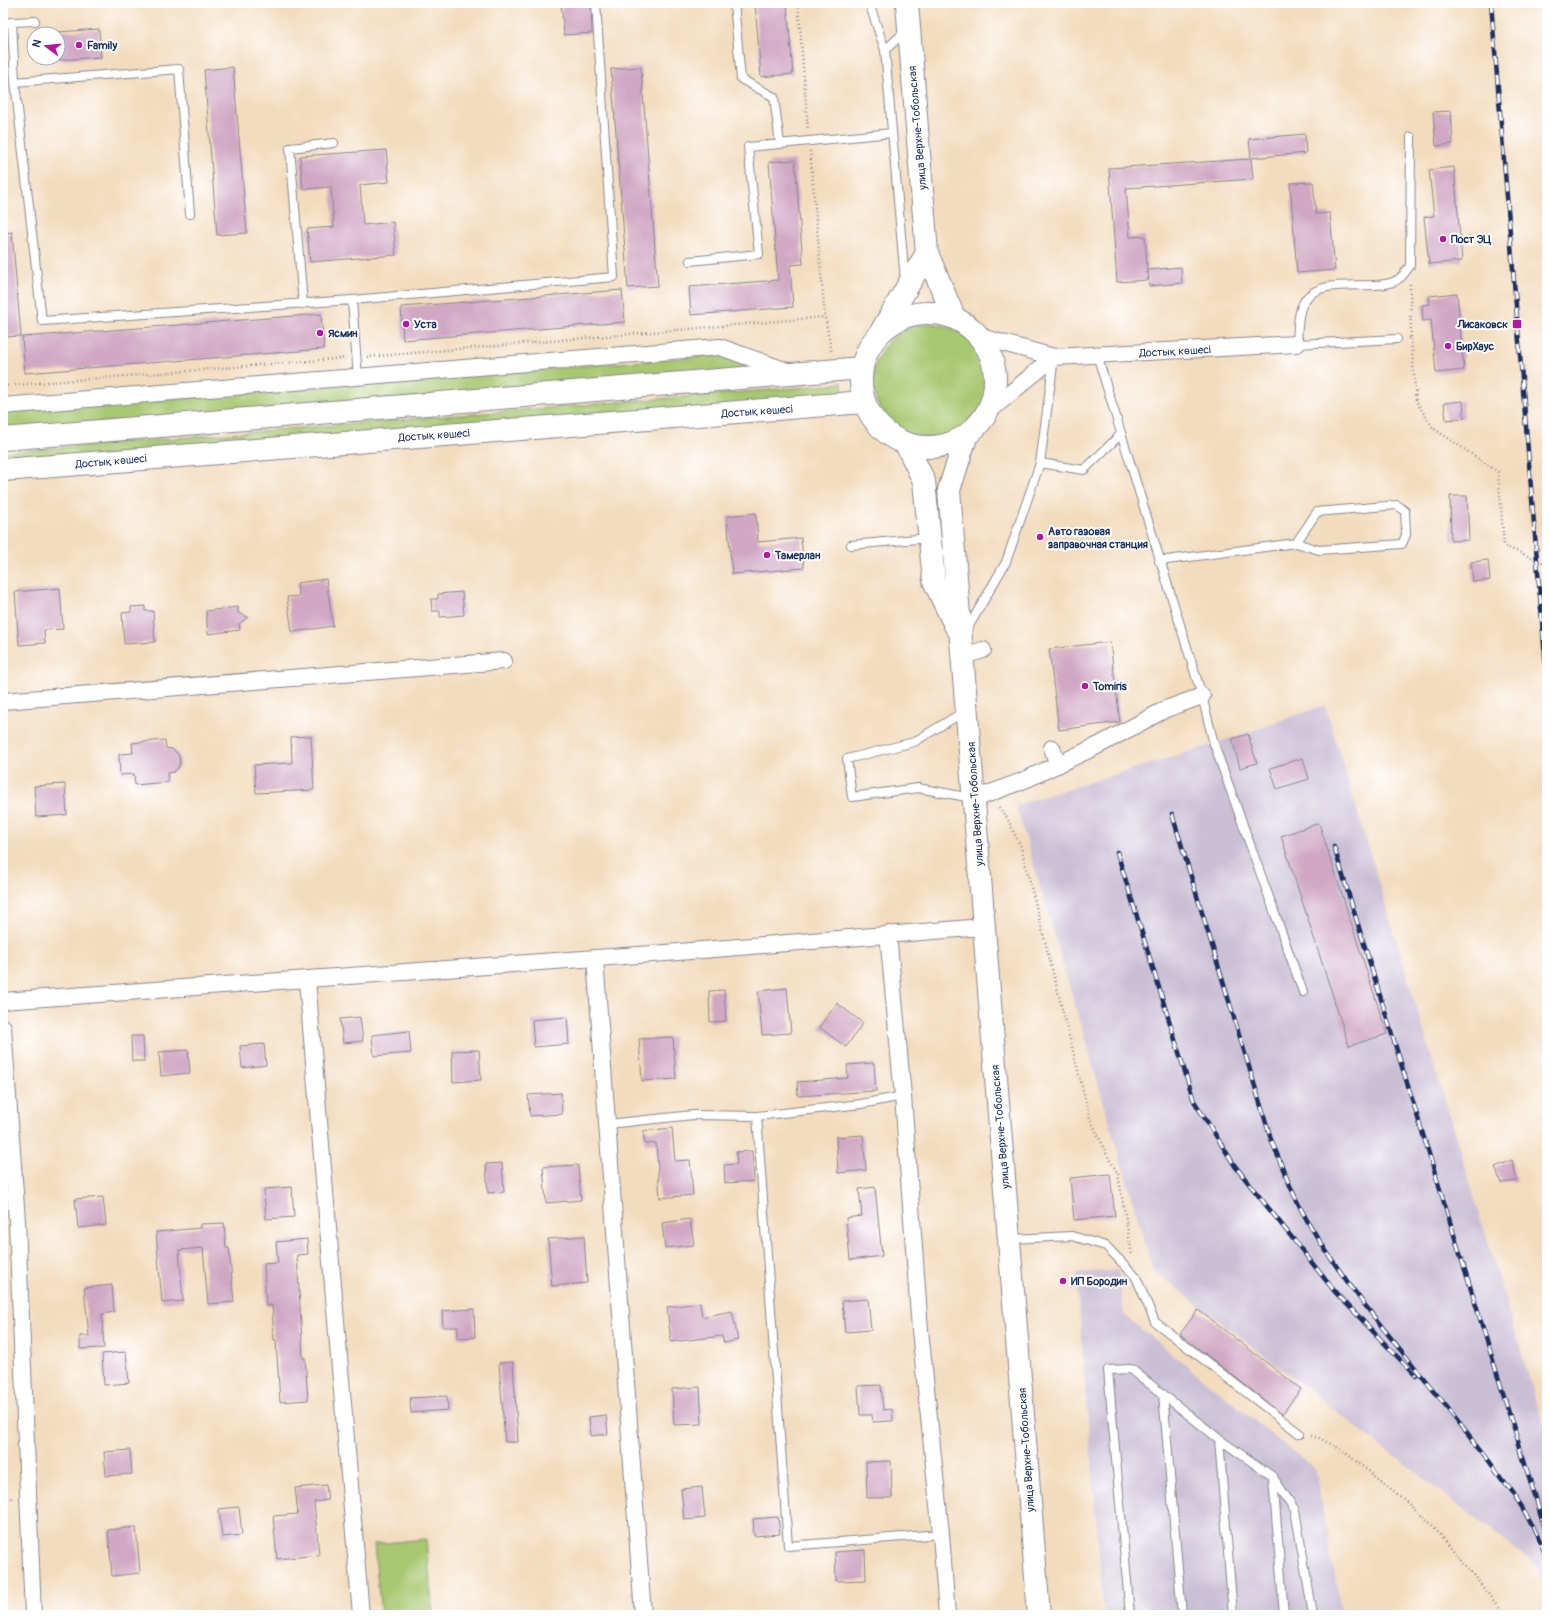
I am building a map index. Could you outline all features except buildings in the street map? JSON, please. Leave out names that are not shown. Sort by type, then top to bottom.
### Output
[{"type":"street","name":"улица Верхне-Тобольская","points":[[907,3],[927,253],[954,317]]},
{"type":"street","points":[[864,402],[861,385],[862,368],[868,350],[906,290],[927,253]]},
{"type":"street","points":[[879,334],[897,320],[918,313],[935,313],[954,317],[969,325],[985,344]]},
{"type":"street","name":"улица Верхне-Тобольская","points":[[864,402],[872,417],[882,430],[906,444],[933,448],[950,445],[966,437],[988,412],[995,392],[996,370],[985,344]]},
{"type":"street","name":"Достық көшесі","points":[[985,344],[1054,357],[1297,344]]},
{"type":"street","points":[[3,406],[358,378],[720,347],[797,374]]},
{"type":"street","points":[[988,412],[1054,357]]},
{"type":"street","points":[[3,439],[862,368]]},
{"type":"street","name":"Достық көшесі","points":[[3,470],[864,402]]},
{"type":"street","name":"улица Верхне-Тобольская","points":[[966,437],[949,490],[968,710],[982,796],[983,926],[1010,1239],[1039,1615]]},
{"type":"street","name":"улица Верхне-Тобольская","points":[[906,444],[924,481],[934,581],[963,648]]},
{"type":"street","points":[[963,648],[984,650]]},
{"type":"street","points":[[3,701],[504,662]]},
{"type":"street","points":[[982,796],[1027,780],[1166,709],[1202,696]]},
{"type":"street","points":[[1052,748],[1058,765]]},
{"type":"street","points":[[3,1001],[307,980],[807,942],[983,926]]},
{"type":"street","points":[[888,934],[903,1096],[920,1330],[941,1534],[947,1615]]},
{"type":"street","points":[[595,958],[643,1615]]},
{"type":"street","points":[[307,980],[361,1615]]},
{"type":"street","points":[[3,1027],[17,1221],[33,1615]]},
{"type":"lane","points":[[36,21],[7,23],[16,82],[42,321],[303,304],[614,277],[596,3]]},
{"type":"lane","points":[[734,3],[741,79],[774,98],[780,144]]},
{"type":"lane","points":[[869,3],[885,50],[906,290]]},
{"type":"lane","points":[[885,50],[909,28]]},
{"type":"lane","points":[[16,82],[178,69],[190,214]]},
{"type":"lane","points":[[690,261],[759,254],[748,147],[892,132]]},
{"type":"lane","points":[[1397,339],[1297,344],[1298,320],[1305,300],[1318,288],[1389,283],[1400,278],[1410,266],[1411,137]]},
{"type":"lane","points":[[303,304],[290,148],[334,143]]},
{"type":"lane","points":[[352,300],[358,378]]},
{"type":"lane","points":[[1097,355],[1159,561],[1202,696],[1214,744],[1303,992]]},
{"type":"lane","points":[[963,648],[1006,562],[1040,463],[1054,357]]},
{"type":"lane","points":[[1040,463],[1084,470],[1121,434]]},
{"type":"lane","points":[[1159,561],[1296,543],[1319,550],[1402,544],[1406,535],[1405,511],[1397,505],[1317,512],[1296,543]]},
{"type":"lane","points":[[851,545],[930,538]]},
{"type":"lane","points":[[968,710],[914,742],[847,760],[852,797],[918,788],[982,796]]},
{"type":"lane","points":[[608,1124],[694,1115],[757,1116],[861,1104],[903,1096]]},
{"type":"lane","points":[[757,1116],[788,1546],[941,1534]]},
{"type":"lane","points":[[1010,1239],[1072,1236],[1106,1246],[1136,1277],[1155,1322],[1300,1434]]},
{"type":"lane","points":[[1130,1615],[1108,1370],[1131,1369],[1219,1439],[1272,1476],[1295,1510],[1313,1615]]},
{"type":"lane","points":[[1163,1394],[1182,1615]]},
{"type":"lane","points":[[1219,1439],[1233,1615]]},
{"type":"lane","points":[[1272,1476],[1284,1615]]},
{"type":"path","points":[[798,3],[825,317],[836,370]]},
{"type":"path","points":[[1410,266],[1411,338],[1416,401],[1433,428],[1498,472],[1504,546],[1547,564]]},
{"type":"path","points":[[3,386],[356,358],[825,317]]},
{"type":"path","points":[[1397,339],[1411,338]]},
{"type":"path","points":[[982,796],[1008,818],[1021,847],[1090,1118],[1106,1155],[1118,1174],[1136,1277]]},
{"type":"path","points":[[1300,1434],[1319,1438],[1342,1450],[1411,1505],[1442,1536],[1505,1615]]},
{"type":"shaded area","points":[[1325,705],[1547,1437],[1547,1592],[1536,1565],[1153,1270],[1016,805],[1214,744]]},
{"type":"shaded area","points":[[1118,1270],[1124,1315],[1315,1469],[1342,1615],[1104,1615],[1076,1273]]},
{"type":"green space","points":[[930,324],[952,328],[971,340],[983,359],[987,381],[983,403],[971,422],[952,434],[930,438],[908,434],[889,422],[877,403],[873,381],[877,359],[889,340],[908,328]]},
{"type":"green space","points":[[721,355],[760,369],[3,431],[3,412]]},
{"type":"green space","points":[[842,382],[843,401],[3,463],[3,452],[831,385]]},
{"type":"green space","points":[[426,1539],[433,1615],[381,1615],[374,1544]]},
{"type":"railway","points":[[1491,3],[1547,681]]},
{"type":"railway","points":[[1172,814],[1271,1139],[1299,1206],[1343,1276],[1493,1466],[1528,1519],[1547,1557]]},
{"type":"railway","points":[[1334,847],[1547,1535]]},
{"type":"railway","points":[[1117,852],[1194,1101],[1235,1166],[1336,1293],[1416,1376]]},
{"type":"place","name":"Family","points":[[79,45]]},
{"type":"place","name":"Пост ЭЦ","points":[[1443,239]]},
{"type":"place","name":"Уста","points":[[406,324]]},
{"type":"place","name":"Лисаковск","points":[[1517,324]]},
{"type":"place","name":"Ясмин","points":[[320,333]]},
{"type":"place","name":"БирХаус","points":[[1448,346]]},
{"type":"place","name":"Авто газовая заправочная станция","points":[[1040,537]]},
{"type":"place","name":"Тамерлан","points":[[767,555]]},
{"type":"place","name":"Tomiris","points":[[1085,686]]},
{"type":"place","name":"ИП Бородин","points":[[1063,1281]]}]
